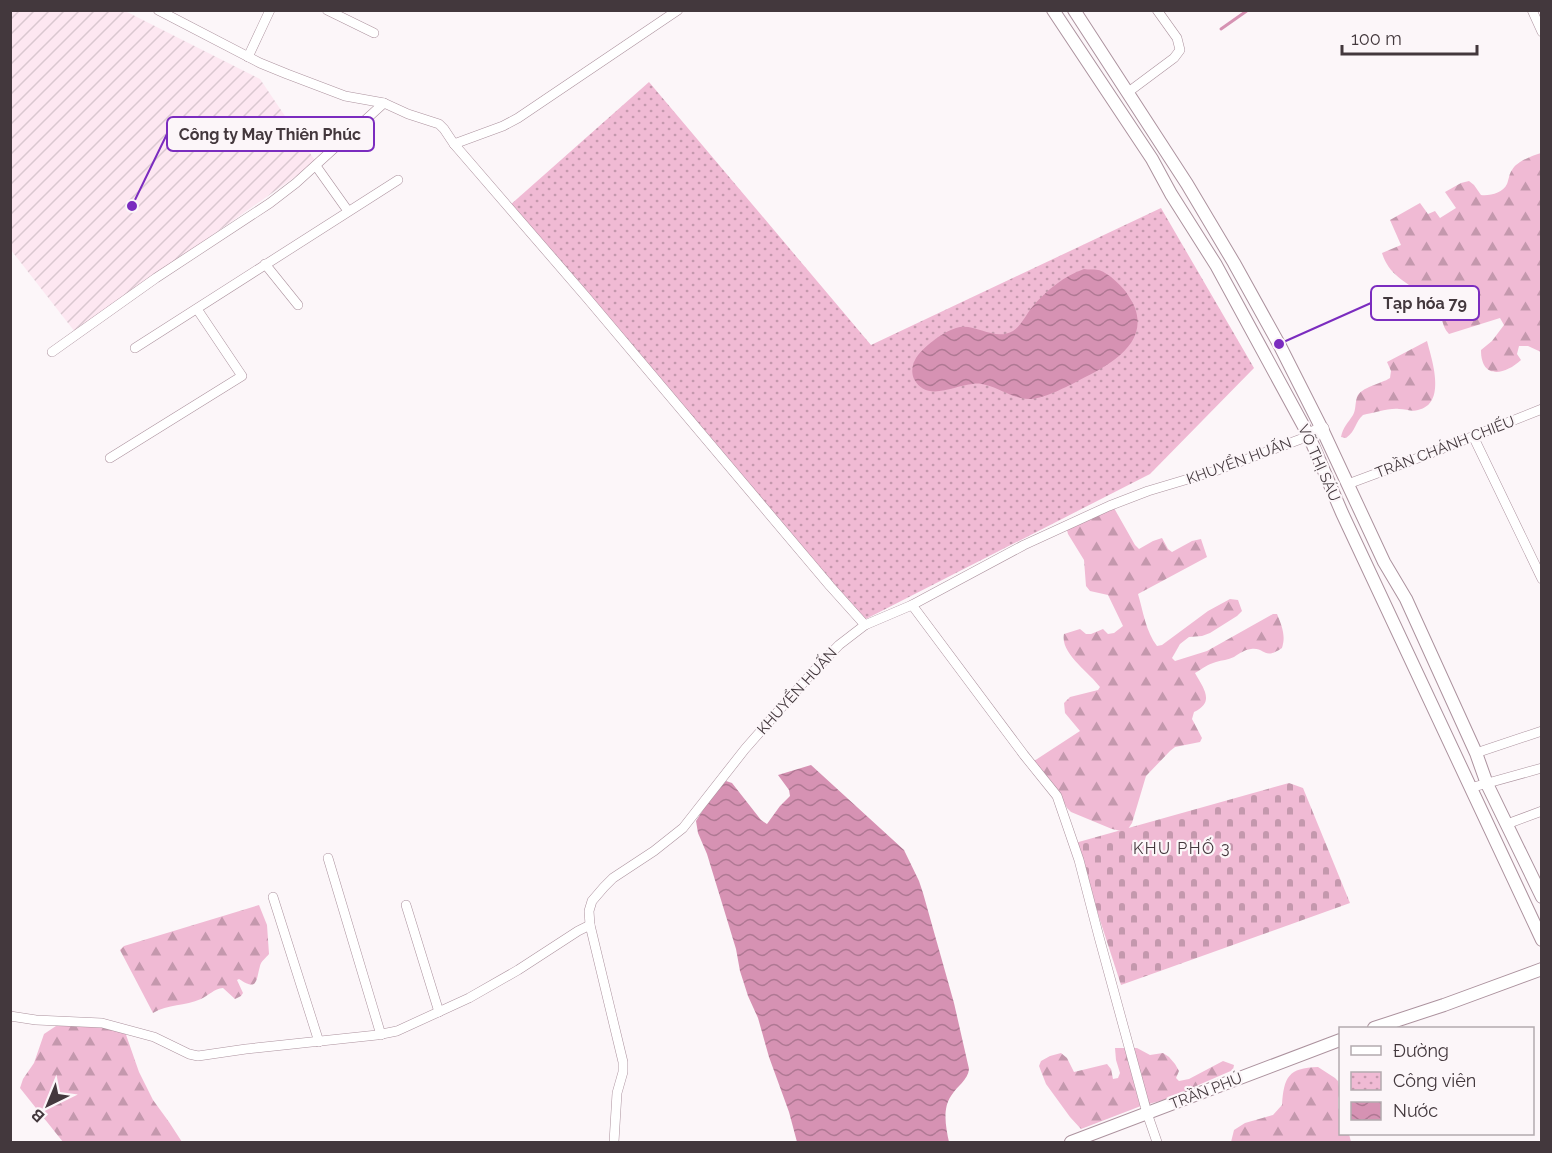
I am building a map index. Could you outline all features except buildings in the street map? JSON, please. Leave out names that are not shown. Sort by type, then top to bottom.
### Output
[{"type":"main road","name":"VÕ THỊ SÁU","points":[[1053,10],[1152,159],[1216,265],[1309,436],[1341,513],[1542,940]]},
{"type":"main road","name":"VÕ THỊ SÁU","points":[[1074,10],[1187,184],[1280,346],[1322,429],[1384,562],[1406,599],[1476,753],[1487,784],[1542,897]]},
{"type":"main road","points":[[1309,436],[1322,429]]},
{"type":"main road","points":[[1380,1027],[1542,969]]},
{"type":"main road","name":"TRẦN PHÚ","points":[[1071,1143],[1339,1041]]},
{"type":"street","points":[[158,10],[248,57],[287,74],[345,96],[384,103],[439,124],[865,625]]},
{"type":"street","points":[[248,57],[270,10]]},
{"type":"street","points":[[327,10],[374,33]]},
{"type":"street","points":[[454,144],[518,118],[678,10]]},
{"type":"street","points":[[1127,93],[1174,58],[1180,50],[1177,38],[1157,10]]},
{"type":"street","points":[[1532,10],[1542,32]]},
{"type":"street","points":[[52,352],[156,278],[270,203],[316,166],[384,103]]},
{"type":"street","points":[[316,166],[348,211]]},
{"type":"street","points":[[135,348],[398,180]]},
{"type":"street","points":[[265,264],[298,305]]},
{"type":"street","points":[[110,458],[242,376],[197,309]]},
{"type":"street","name":"TRẦN CHÁNH CHIẾU","points":[[1348,484],[1542,409]]},
{"type":"street","name":"KHUYỂN HUẤN","points":[[614,1143],[617,1093],[623,1072],[623,1062],[590,925],[589,911],[595,896],[613,878],[654,851],[683,828],[738,758],[839,645],[865,625],[912,605],[1024,545],[1108,506],[1148,491],[1215,471],[1309,436]]},
{"type":"street","points":[[1473,436],[1542,579]]},
{"type":"street","points":[[912,605],[1057,796],[1079,860],[1157,1143]]},
{"type":"street","points":[[1476,753],[1542,731]]},
{"type":"street","points":[[1470,788],[1542,768]]},
{"type":"street","points":[[1507,824],[1542,811]]},
{"type":"street","points":[[328,858],[381,1035]]},
{"type":"street","points":[[273,897],[319,1042]]},
{"type":"street","points":[[406,905],[439,1012]]},
{"type":"street","points":[[10,1016],[36,1020],[102,1023],[154,1037],[198,1056],[381,1035],[396,1031],[469,998],[590,925]]},
{"type":"shaded area","points":[[11,11],[125,11],[260,79],[316,162],[75,332],[11,250]]},
{"type":"green space","points":[[649,82],[871,345],[1161,208],[1254,368],[1150,474],[860,622],[509,206]]},
{"type":"green space","points":[[1541,153],[1541,352],[1528,346],[1519,346],[1517,354],[1521,360],[1508,369],[1495,372],[1485,366],[1481,350],[1492,341],[1504,325],[1500,318],[1449,334],[1444,327],[1436,301],[1397,276],[1388,266],[1382,253],[1401,245],[1390,220],[1420,203],[1428,214],[1435,211],[1440,218],[1456,208],[1445,192],[1461,183],[1469,181],[1481,195],[1499,192],[1507,184],[1510,173],[1517,164]]},
{"type":"green space","points":[[1427,341],[1434,370],[1435,391],[1427,406],[1416,411],[1390,409],[1363,415],[1346,438],[1341,437],[1354,413],[1359,394],[1390,378],[1391,371],[1387,362]]},
{"type":"green space","points":[[1114,508],[1139,549],[1162,538],[1172,552],[1192,541],[1201,539],[1207,557],[1138,594],[1147,628],[1157,646],[1162,645],[1208,611],[1230,599],[1238,600],[1242,611],[1237,616],[1210,633],[1189,637],[1180,644],[1172,658],[1175,661],[1207,651],[1273,614],[1277,614],[1283,635],[1282,648],[1276,652],[1268,654],[1260,650],[1249,649],[1232,658],[1210,664],[1195,673],[1206,695],[1204,704],[1194,712],[1192,719],[1202,738],[1200,742],[1175,747],[1146,776],[1132,823],[1126,832],[1112,829],[1071,812],[1056,788],[1034,761],[1080,731],[1065,713],[1064,703],[1070,697],[1098,690],[1100,687],[1066,648],[1064,634],[1080,629],[1086,634],[1091,634],[1103,629],[1108,634],[1114,633],[1123,626],[1108,595],[1090,591],[1086,586],[1084,560],[1067,530]]},
{"type":"green space","points":[[1289,783],[1303,788],[1350,903],[1121,985],[1075,843]]},
{"type":"green space","points":[[259,905],[267,925],[269,954],[262,961],[255,983],[250,984],[237,980],[243,993],[235,999],[223,988],[201,999],[153,1013],[120,950],[124,946]]},
{"type":"green space","points":[[80,1025],[124,1029],[139,1072],[153,1100],[182,1142],[63,1142],[20,1088],[34,1063],[44,1034],[56,1026]]},
{"type":"green space","points":[[1115,1048],[1137,1048],[1150,1055],[1163,1053],[1169,1057],[1179,1071],[1176,1078],[1179,1081],[1189,1079],[1223,1061],[1234,1065],[1233,1070],[1164,1100],[1141,1106],[1081,1129],[1046,1084],[1039,1066],[1041,1061],[1061,1053],[1067,1058],[1074,1072],[1107,1064],[1111,1069],[1113,1079],[1118,1078],[1120,1073]]},
{"type":"green space","points":[[1318,1067],[1338,1081],[1339,1135],[1349,1135],[1351,1142],[1231,1142],[1234,1130],[1245,1123],[1273,1115],[1282,1105],[1286,1081],[1294,1072]]},
{"type":"water","points":[[1084,269],[1101,271],[1117,282],[1135,308],[1138,322],[1130,345],[1110,363],[1060,390],[1029,399],[980,384],[941,391],[926,390],[914,379],[912,368],[916,358],[939,336],[963,327],[999,334],[1013,331],[1050,289],[1070,275]]},
{"type":"water","points":[[811,765],[904,850],[919,881],[954,1003],[969,1069],[967,1076],[951,1096],[946,1107],[949,1142],[797,1142],[758,1018],[740,971],[736,949],[696,821],[715,791],[726,781],[732,783],[761,820],[767,824],[790,796],[789,790],[778,775]]},
{"type":"waterway","points":[[1221,29],[1248,10]]},
{"type":"place","name":"Công ty May Thiên Phúc","points":[[132,206]]},
{"type":"place","name":"Tạp hóa 79","points":[[1279,344]]},
{"type":"district","name":"KHU PHỐ 3","points":[[1182,848]]}]
